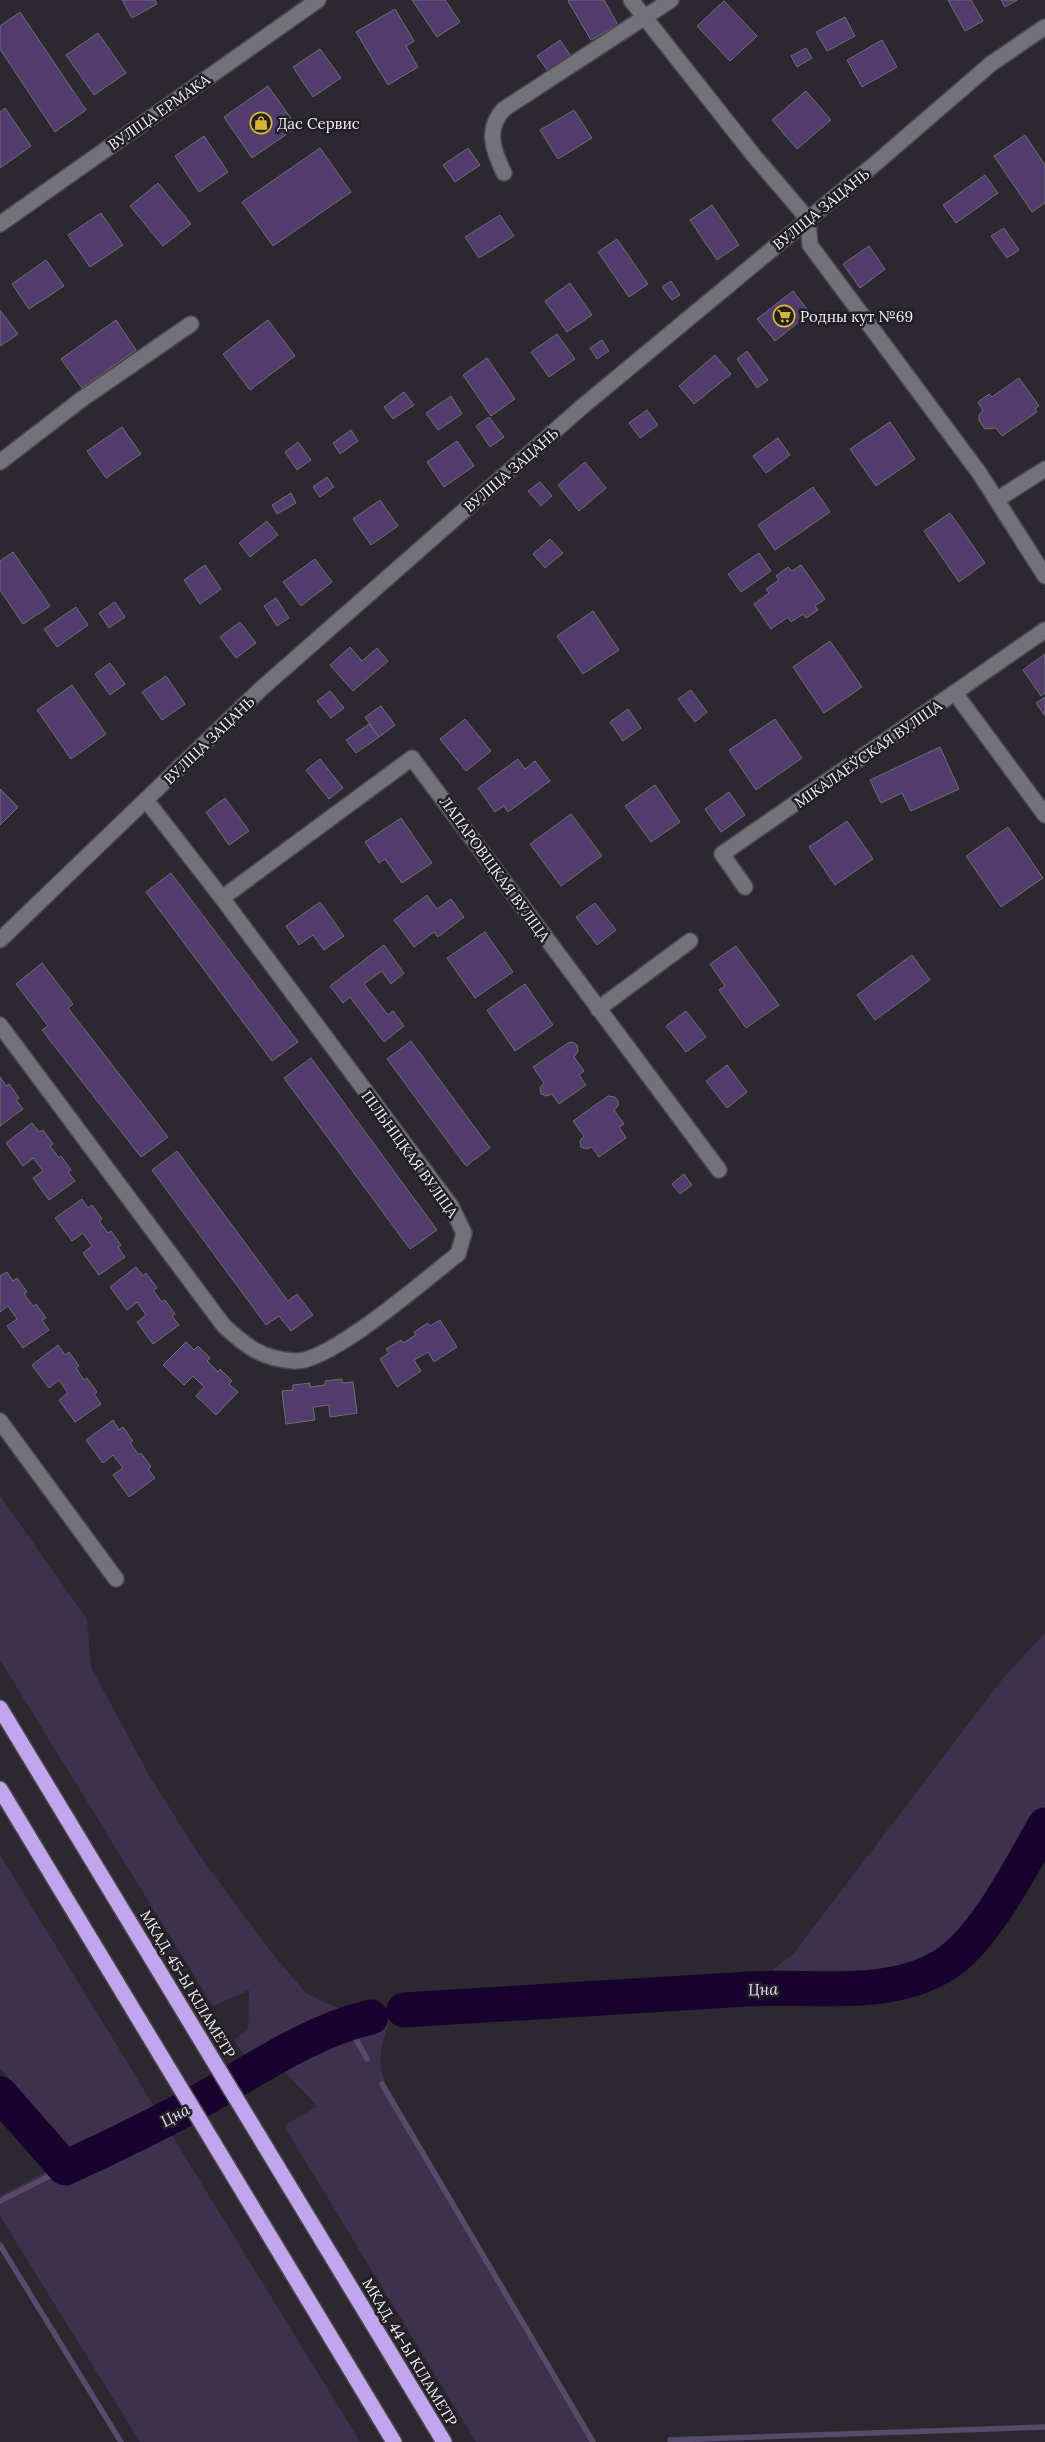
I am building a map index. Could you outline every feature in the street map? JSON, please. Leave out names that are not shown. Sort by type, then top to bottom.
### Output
[{"type":"highway","name":"МКАД, 45-Ы КІЛАМЕТР","points":[[0,1708],[346,2279]]},
{"type":"highway","points":[[0,1789],[394,2442]]},
{"type":"highway","name":"МКАД, 44-Ы КІЛАМЕТР","points":[[346,2279],[444,2442]]},
{"type":"street","name":"ВУЛІЦА ЕРМАКА","points":[[0,224],[318,0]]},
{"type":"street","points":[[631,0],[755,157],[808,219],[810,245],[998,499],[1045,576]]},
{"type":"street","points":[[504,173],[497,158],[492,138],[496,118],[504,109],[671,0]]},
{"type":"street","name":"ВУЛІЦА ЗАЦАНЬ","points":[[0,940],[262,688],[583,406],[876,163],[992,63],[1045,27]]},
{"type":"street","points":[[0,462],[82,399],[191,324]]},
{"type":"street","points":[[998,499],[1045,469]]},
{"type":"street","name":"МІКАЛАЕЎСКАЯ ВУЛІЦА","points":[[744,887],[722,854],[1045,630]]},
{"type":"street","points":[[956,693],[1045,815]]},
{"type":"street","name":"ЛАПАРОВІЦКАЯ ВУЛІЦА","points":[[222,898],[412,758],[719,1170]]},
{"type":"street","name":"ПІЛЬНІЦКАЯ ВУЛІЦА","points":[[0,1025],[224,1326],[246,1347],[269,1356],[295,1362],[318,1356],[341,1345],[458,1254],[464,1233],[451,1206],[222,898],[146,800]]},
{"type":"street","points":[[598,1009],[690,941]]},
{"type":"street","points":[[0,1421],[116,1579]]},
{"type":"shaded area","points":[[0,1496],[87,1619],[91,1667],[150,1777],[200,1856],[272,1953],[306,1993],[326,2003],[344,2010],[393,2011],[384,2038],[381,2055],[382,2073],[385,2083],[595,2442],[476,2442],[284,2126],[317,2106],[282,2069],[253,2068],[234,2040],[248,2030],[249,1990],[213,2006],[0,1660]]},
{"type":"shaded area","points":[[1045,1633],[1045,1831],[1002,1901],[966,1945],[946,1964],[919,1979],[888,1986],[749,1989],[794,1953],[1004,1677]]},
{"type":"shaded area","points":[[0,1855],[360,2442],[140,2442],[0,2216],[0,2196],[77,2155],[0,2068]]},
{"type":"building","points":[[122,0],[155,0],[157,4],[132,18]]},
{"type":"building","points":[[412,0],[445,0],[460,22],[437,37]]},
{"type":"building","points":[[604,0],[618,25],[591,40],[568,1]]},
{"type":"building","points":[[948,0],[971,0],[983,21],[965,31]]},
{"type":"building","points":[[1001,0],[1017,0],[1005,7]]},
{"type":"building","points":[[724,1],[757,36],[730,61],[697,26]]},
{"type":"building","points":[[395,9],[414,41],[406,46],[418,67],[388,85],[356,32]]},
{"type":"building","points":[[20,12],[86,110],[55,132],[0,49],[0,26]]},
{"type":"building","points":[[845,17],[855,36],[827,51],[816,32]]},
{"type":"building","points":[[98,33],[126,73],[94,95],[66,55]]},
{"type":"building","points":[[560,40],[571,56],[548,71],[537,56]]},
{"type":"building","points":[[882,40],[897,67],[862,87],[847,60]]},
{"type":"building","points":[[806,48],[812,58],[797,67],[791,56]]},
{"type":"building","points":[[320,49],[341,78],[313,97],[293,67]]},
{"type":"building","points":[[268,86],[297,127],[252,158],[224,117]]},
{"type":"building","points":[[806,91],[831,120],[797,149],[772,120]]},
{"type":"building","points":[[5,108],[31,146],[0,168],[0,112]]},
{"type":"building","points":[[574,110],[592,138],[558,159],[540,130]]},
{"type":"building","points":[[1025,135],[1045,165],[1045,203],[1032,212],[994,156]]},
{"type":"building","points":[[204,136],[228,172],[199,192],[175,156]]},
{"type":"building","points":[[320,148],[351,192],[273,246],[242,202]]},
{"type":"building","points":[[468,148],[480,165],[455,182],[443,165]]},
{"type":"building","points":[[985,175],[998,193],[956,223],[943,205]]},
{"type":"building","points":[[158,183],[191,224],[163,246],[130,206]]},
{"type":"building","points":[[712,205],[739,245],[717,260],[690,220]]},
{"type":"building","points":[[101,213],[123,245],[90,267],[68,235]]},
{"type":"building","points":[[500,215],[514,236],[479,258],[465,237]]},
{"type":"building","points":[[1004,228],[1019,250],[1007,258],[991,236]]},
{"type":"building","points":[[617,239],[648,284],[629,297],[598,252]]},
{"type":"building","points":[[869,246],[885,269],[860,288],[843,264]]},
{"type":"building","points":[[46,260],[64,286],[29,309],[12,284]]},
{"type":"building","points":[[671,281],[680,295],[672,300],[662,287]]},
{"type":"building","points":[[570,283],[592,315],[567,332],[545,301]]},
{"type":"building","name":"Родны кут №69","points":[[793,291],[810,313],[775,341],[757,319]]},
{"type":"building","points":[[0,310],[18,334],[0,346]]},
{"type":"building","points":[[116,320],[136,350],[82,388],[61,359]]},
{"type":"building","points":[[268,320],[295,356],[250,390],[223,354]]},
{"type":"building","points":[[557,334],[575,359],[549,377],[531,352]]},
{"type":"building","points":[[602,340],[609,351],[597,359],[590,348]]},
{"type":"building","points":[[747,351],[768,380],[757,388],[737,359]]},
{"type":"building","points":[[715,355],[731,374],[694,404],[679,386]]},
{"type":"building","points":[[487,358],[515,399],[491,416],[463,375]]},
{"type":"building","points":[[1019,378],[1039,406],[1035,409],[1037,412],[1002,436],[996,428],[985,429],[979,420],[979,415],[983,410],[978,402],[989,394],[992,397]]},
{"type":"building","points":[[404,392],[414,405],[393,419],[384,407]]},
{"type":"building","points":[[451,396],[462,414],[438,430],[426,413]]},
{"type":"building","points":[[647,410],[658,425],[640,438],[629,423]]},
{"type":"building","points":[[489,417],[504,437],[490,447],[476,426]]},
{"type":"building","points":[[890,422],[915,459],[876,486],[850,449]]},
{"type":"building","points":[[122,427],[141,454],[106,478],[87,451]]},
{"type":"building","points":[[351,430],[358,441],[340,454],[333,443]]},
{"type":"building","points":[[778,438],[790,455],[766,473],[753,456]]},
{"type":"building","points":[[457,441],[474,466],[444,487],[427,462]]},
{"type":"building","points":[[298,442],[311,460],[297,470],[285,452]]},
{"type":"building","points":[[585,462],[606,488],[579,511],[558,485]]},
{"type":"building","points":[[327,477],[334,487],[320,497],[313,487]]},
{"type":"building","points":[[540,482],[552,496],[541,506],[528,491]]},
{"type":"building","points":[[813,487],[830,512],[775,550],[758,525]]},
{"type":"building","points":[[291,493],[296,503],[277,514],[272,505]]},
{"type":"building","points":[[380,500],[398,526],[371,545],[353,519]]},
{"type":"building","points":[[950,513],[985,563],[959,582],[924,531]]},
{"type":"building","points":[[267,521],[278,535],[250,557],[239,543]]},
{"type":"building","points":[[550,539],[563,553],[545,568],[533,554]]},
{"type":"building","points":[[13,552],[50,606],[23,624],[0,590],[0,561]]},
{"type":"building","points":[[759,553],[771,571],[741,592],[728,574]]},
{"type":"building","points":[[315,559],[332,582],[301,606],[283,582]]},
{"type":"building","points":[[205,565],[221,589],[200,604],[184,580]]},
{"type":"building","points":[[801,565],[825,599],[815,606],[818,610],[806,618],[803,614],[791,622],[788,617],[771,629],[754,604],[769,593],[766,589],[779,580],[776,576],[788,567],[792,571]]},
{"type":"building","points":[[276,598],[289,618],[277,626],[264,606]]},
{"type":"building","points":[[115,602],[125,617],[109,628],[99,613]]},
{"type":"building","points":[[76,607],[88,625],[57,647],[44,629]]},
{"type":"building","points":[[593,611],[619,650],[583,674],[557,636]]},
{"type":"building","points":[[240,622],[256,643],[236,658],[220,637]]},
{"type":"building","points":[[830,641],[862,687],[824,713],[793,667]]},
{"type":"building","points":[[350,647],[362,661],[377,648],[388,661],[353,691],[330,665]]},
{"type":"building","points":[[1045,654],[1045,693],[1041,696],[1023,670]]},
{"type":"building","points":[[110,663],[125,684],[110,695],[95,674]]},
{"type":"building","points":[[166,676],[185,704],[162,720],[142,692]]},
{"type":"building","points":[[72,685],[106,734],[71,759],[37,710]]},
{"type":"building","points":[[691,690],[707,712],[695,722],[678,699]]},
{"type":"building","points":[[330,691],[344,708],[331,718],[317,701]]},
{"type":"building","points":[[1045,697],[1045,716],[1036,703]]},
{"type":"building","points":[[381,706],[395,725],[379,737],[365,717]]},
{"type":"building","points":[[628,709],[641,728],[623,741],[610,722]]},
{"type":"building","points":[[465,719],[491,751],[466,771],[440,739]]},
{"type":"building","points":[[775,719],[802,758],[756,790],[729,750]]},
{"type":"building","points":[[369,724],[379,737],[356,753],[346,740]]},
{"type":"building","points":[[940,747],[959,789],[911,811],[902,793],[881,803],[870,780]]},
{"type":"building","points":[[320,759],[343,788],[329,799],[306,770]]},
{"type":"building","points":[[518,759],[525,769],[535,761],[550,781],[508,812],[504,806],[495,812],[478,788]]},
{"type":"building","points":[[655,785],[680,822],[651,842],[625,806]]},
{"type":"building","points":[[0,789],[18,807],[0,825]]},
{"type":"building","points":[[729,792],[745,815],[721,832],[705,809]]},
{"type":"building","points":[[225,798],[249,831],[229,845],[206,812]]},
{"type":"building","points":[[571,814],[602,856],[561,886],[530,844]]},
{"type":"building","points":[[401,818],[432,863],[402,883],[385,859],[379,863],[365,842]]},
{"type":"building","points":[[847,821],[873,859],[835,885],[809,847]]},
{"type":"building","points":[[1008,827],[1043,878],[1001,907],[966,856]]},
{"type":"building","points":[[171,873],[298,1042],[272,1061],[146,892]]},
{"type":"building","points":[[427,895],[437,909],[451,899],[464,917],[438,937],[434,932],[414,947],[394,920]]},
{"type":"building","points":[[320,902],[344,936],[324,950],[313,935],[299,945],[286,926]]},
{"type":"building","points":[[595,903],[616,930],[597,945],[576,917]]},
{"type":"building","points":[[485,932],[513,972],[475,998],[447,958]]},
{"type":"building","points":[[384,945],[404,973],[391,984],[382,971],[364,984],[388,1015],[393,1011],[404,1026],[384,1042],[350,997],[343,1003],[330,986]]},
{"type":"building","points":[[736,946],[779,1005],[746,1028],[719,990],[725,986],[710,964]]},
{"type":"building","points":[[912,955],[930,980],[875,1020],[857,995]]},
{"type":"building","points":[[42,963],[73,1004],[68,1008],[168,1137],[141,1157],[42,1030],[48,1026],[16,984]]},
{"type":"building","points":[[525,984],[553,1025],[515,1051],[487,1010]]},
{"type":"building","points":[[686,1011],[706,1037],[686,1052],[666,1026]]},
{"type":"building","points":[[411,1041],[490,1148],[466,1166],[387,1059]]},
{"type":"building","points":[[573,1042],[577,1045],[578,1051],[574,1057],[584,1071],[579,1075],[586,1085],[559,1104],[552,1094],[546,1096],[541,1094],[540,1088],[544,1083],[533,1067],[568,1043]]},
{"type":"building","points":[[311,1058],[437,1230],[410,1249],[284,1078]]},
{"type":"building","points":[[727,1065],[747,1092],[727,1108],[706,1081]]},
{"type":"building","points":[[0,1077],[6,1086],[9,1084],[19,1098],[16,1100],[23,1109],[0,1126]]},
{"type":"building","points":[[608,1096],[615,1097],[618,1101],[618,1106],[614,1110],[624,1124],[619,1127],[626,1138],[599,1157],[592,1147],[586,1149],[581,1147],[580,1141],[584,1136],[573,1121]]},
{"type":"building","points":[[32,1123],[39,1132],[43,1130],[53,1144],[50,1146],[59,1158],[61,1156],[71,1170],[68,1172],[75,1181],[49,1200],[33,1178],[43,1171],[33,1158],[23,1166],[6,1143]]},
{"type":"building","points":[[177,1151],[288,1301],[297,1294],[313,1315],[291,1331],[279,1316],[266,1325],[152,1170]]},
{"type":"building","points":[[684,1174],[692,1185],[680,1194],[672,1184]]},
{"type":"building","points":[[82,1199],[88,1208],[92,1205],[102,1219],[99,1221],[108,1233],[111,1231],[121,1245],[118,1247],[125,1257],[99,1275],[83,1253],[92,1246],[83,1233],[72,1241],[55,1218]]},
{"type":"building","points":[[136,1267],[143,1276],[146,1273],[157,1288],[153,1290],[162,1302],[165,1300],[175,1314],[172,1316],[179,1325],[153,1344],[137,1322],[146,1315],[137,1302],[127,1310],[110,1287]]},
{"type":"building","points":[[7,1272],[13,1281],[17,1278],[27,1292],[24,1294],[33,1306],[36,1304],[46,1318],[42,1320],[49,1330],[23,1348],[7,1326],[17,1319],[8,1306],[0,1312],[0,1276]]},
{"type":"building","points":[[440,1320],[457,1347],[434,1362],[428,1352],[414,1360],[421,1371],[397,1387],[380,1359],[389,1353],[386,1349],[401,1340],[403,1343],[416,1335],[414,1332],[428,1323],[430,1326]]},
{"type":"building","points":[[186,1342],[194,1350],[198,1346],[210,1358],[207,1361],[218,1372],[220,1369],[232,1381],[229,1384],[238,1392],[216,1415],[196,1396],[204,1387],[193,1376],[184,1385],[163,1365]]},
{"type":"building","points":[[58,1345],[65,1355],[69,1352],[79,1366],[76,1368],[84,1380],[87,1378],[97,1392],[94,1394],[101,1404],[75,1422],[59,1400],[68,1393],[59,1380],[49,1388],[32,1365]]},
{"type":"building","points":[[342,1379],[342,1383],[353,1382],[357,1413],[330,1417],[329,1405],[313,1407],[315,1420],[286,1424],[282,1391],[293,1390],[293,1385],[310,1383],[310,1387],[325,1385],[325,1381]]},
{"type":"building","points":[[113,1420],[119,1430],[123,1427],[133,1441],[130,1443],[139,1455],[141,1453],[151,1467],[148,1469],[155,1478],[129,1497],[113,1475],[123,1468],[113,1455],[103,1463],[86,1440]]},
{"type":"waterway","name":"Цна","points":[[404,2010],[748,1989],[849,1989],[899,1983],[922,1976],[944,1965],[959,1954],[973,1939],[1001,1901],[1045,1825]]},
{"type":"waterway","name":"Цна","points":[[0,2094],[65,2168],[170,2117],[306,2041],[327,2031],[371,2017]]},
{"type":"waterway","points":[[347,2023],[367,2059]]},
{"type":"waterway","points":[[382,2084],[593,2442]]},
{"type":"waterway","points":[[0,2201],[65,2168]]},
{"type":"waterway","points":[[0,2245],[121,2442]]},
{"type":"waterway","points":[[670,2440],[1045,2427]]},
{"type":"place","name":"Дас Сервис","points":[[261,123]]},
{"type":"place","name":"Родны кут №69","points":[[784,316]]}]
